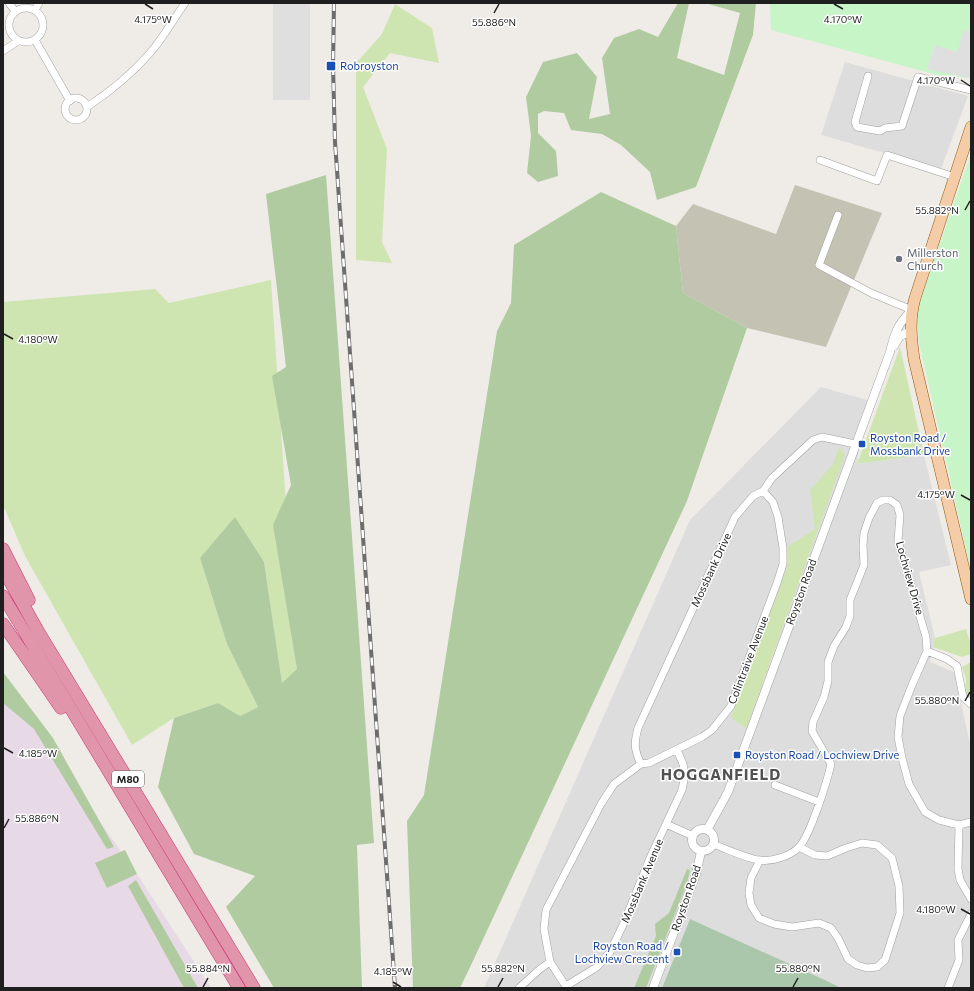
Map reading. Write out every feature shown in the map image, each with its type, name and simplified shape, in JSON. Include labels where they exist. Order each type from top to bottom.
[{"type":"highway","points":[[3,550],[100,733]]},
{"type":"highway","name":"M80","points":[[3,569],[38,631],[254,988]]},
{"type":"highway","name":"M80","points":[[3,596],[239,988]]},
{"type":"highway","points":[[3,624],[120,791]]},
{"type":"main road","points":[[971,127],[912,310],[911,331],[915,365],[971,599]]},
{"type":"street","points":[[9,3],[15,11]]},
{"type":"street","points":[[35,10],[39,3]]},
{"type":"street","points":[[87,107],[111,91],[134,71],[151,52],[185,3]]},
{"type":"street","points":[[24,8],[35,10],[39,14],[43,25],[40,36],[35,40],[24,42],[18,41],[11,34],[6,32],[10,18],[15,11],[24,8]]},
{"type":"street","points":[[35,40],[70,101]]},
{"type":"street","points":[[3,51],[18,41]]},
{"type":"street","points":[[868,76],[855,122],[857,127],[880,131],[885,128],[902,126],[918,77],[971,90]]},
{"type":"street","points":[[80,99],[86,104],[86,114],[84,117],[74,120],[66,113],[66,106],[70,101],[80,99]]},
{"type":"street","points":[[820,160],[877,181],[887,155],[955,177]]},
{"type":"street","points":[[838,215],[819,266],[871,293],[912,310]]},
{"type":"street","name":"Royston Road","points":[[707,830],[728,792],[898,327],[912,310]]},
{"type":"street","name":"Royston Road","points":[[890,352],[900,336],[911,331]]},
{"type":"street","name":"Mossbank Drive","points":[[641,764],[635,752],[634,740],[638,728],[735,517],[753,496],[763,492],[772,478],[813,440],[822,437],[855,444]]},
{"type":"street","name":"Colintraive Avenue","points":[[567,987],[550,962],[544,929],[546,910],[601,804],[614,784],[641,764],[649,763],[702,737],[712,730],[732,706],[783,564],[778,517],[773,502],[763,492]]},
{"type":"street","name":"Lochview Drive","points":[[800,847],[809,829],[831,764],[812,731],[813,722],[824,697],[828,680],[828,662],[834,646],[846,627],[850,616],[850,600],[864,565],[864,533],[869,518],[878,503],[883,500],[890,500],[897,504],[900,515],[898,541],[912,584],[926,637],[927,651]]},
{"type":"street","points":[[971,704],[963,697],[957,666],[947,659],[927,651],[900,716],[898,737],[908,784],[925,812],[939,820],[959,825],[971,822]]},
{"type":"street","name":"Mossbank Avenue","points":[[567,987],[596,967],[610,952],[635,898],[650,858],[682,790],[685,775],[683,764],[677,750]]},
{"type":"street","points":[[775,786],[819,802]]},
{"type":"street","name":"Mossbank Avenue","points":[[666,824],[692,836]]},
{"type":"street","points":[[959,825],[958,869],[960,880],[971,899]]},
{"type":"street","points":[[699,829],[707,830],[713,835],[713,844],[710,848],[701,852],[692,844],[692,836],[699,829]]},
{"type":"street","points":[[713,844],[760,860],[774,860],[790,854],[800,847],[815,855],[827,856],[857,845],[877,844],[892,858],[899,886],[900,913],[885,960],[877,968],[867,968],[857,965],[848,959],[838,938],[831,928],[819,923],[792,928],[774,924],[759,918],[751,904],[749,893],[751,878],[760,860]]},
{"type":"street","name":"Royston Road","points":[[652,988],[696,874],[701,852]]},
{"type":"street","points":[[948,988],[959,960],[958,940],[971,914]]},
{"type":"street","points":[[519,988],[550,962]]},
{"type":"shaded area","points":[[273,3],[310,3],[310,100],[273,100]]},
{"type":"shaded area","points":[[964,30],[971,32],[971,70],[969,78],[927,69],[935,45],[957,52]]},
{"type":"shaded area","points":[[845,62],[968,96],[941,169],[821,135]]},
{"type":"shaded area","points":[[795,185],[882,213],[826,347],[747,328],[683,293],[676,226],[693,204],[776,234]]},
{"type":"shaded area","points":[[821,387],[867,400],[857,464],[924,455],[951,565],[919,572],[935,638],[930,662],[954,672],[971,748],[971,988],[841,988],[690,919],[662,988],[484,988],[690,520]]},
{"type":"shaded area","points":[[3,684],[137,874],[211,988],[3,988]]},
{"type":"green space","points":[[678,3],[689,3],[677,58],[724,75],[740,13],[705,3],[756,3],[753,35],[696,187],[657,200],[650,172],[621,145],[602,134],[571,130],[564,113],[544,111],[538,114],[538,133],[556,151],[558,176],[538,182],[527,173],[531,136],[526,97],[543,62],[577,53],[597,77],[589,119],[610,114],[602,58],[614,38],[639,29],[658,37]]},
{"type":"green space","points":[[770,3],[971,3],[971,70],[969,78],[937,75],[771,30]]},
{"type":"green space","points":[[395,4],[432,28],[439,63],[390,53],[363,87],[387,149],[382,242],[392,263],[356,260],[356,63],[382,34]]},
{"type":"green space","points":[[971,154],[971,571],[919,343],[917,310]]},
{"type":"green space","points":[[326,175],[374,843],[357,845],[362,988],[274,988],[226,907],[255,876],[194,854],[158,787],[174,718],[218,703],[240,716],[258,707],[227,644],[200,558],[235,517],[264,562],[282,683],[297,669],[273,525],[291,485],[272,376],[286,367],[266,194]]},
{"type":"green space","points":[[601,192],[676,226],[683,293],[747,328],[687,501],[460,988],[413,988],[407,821],[424,795],[497,331],[511,303],[514,245]]},
{"type":"green space","points":[[271,280],[297,669],[282,684],[264,562],[200,558],[227,644],[258,707],[240,716],[218,703],[174,718],[132,745],[25,556],[3,505],[3,302],[155,289],[169,303]]},
{"type":"green space","points":[[900,347],[924,455],[857,464]]},
{"type":"green space","points":[[839,447],[845,455],[746,729],[731,717],[788,565],[787,547],[815,529],[810,490],[833,464]]},
{"type":"green space","points":[[966,629],[971,645],[971,654],[962,657],[933,647],[935,638]]},
{"type":"green space","points":[[971,662],[971,700],[966,693],[966,679],[962,667]]},
{"type":"green space","points":[[3,672],[53,738],[114,847],[107,849],[34,729],[3,703]]},
{"type":"green space","points":[[125,850],[137,874],[107,888],[95,863]]},
{"type":"green space","points":[[687,869],[690,870],[687,883],[646,988],[634,988],[656,936],[655,924],[669,913]]},
{"type":"green space","points":[[136,880],[198,988],[184,988],[128,886]]},
{"type":"green space","points":[[690,919],[827,981],[841,988],[662,988]]},
{"type":"railway","points":[[334,3],[333,66],[335,142],[395,988]]},
{"type":"place","name":"Robroyston","points":[[331,66]]},
{"type":"place","name":"Millerston Church","points":[[899,259]]},
{"type":"place","name":"Royston Road / Mossbank Drive","points":[[862,444]]},
{"type":"place","name":"Royston Road / Lochview Drive","points":[[737,755]]},
{"type":"place","name":"Royston Road / Lochview Crescent","points":[[677,952]]},
{"type":"district","name":"HOGGANFIELD","points":[[721,775]]}]
